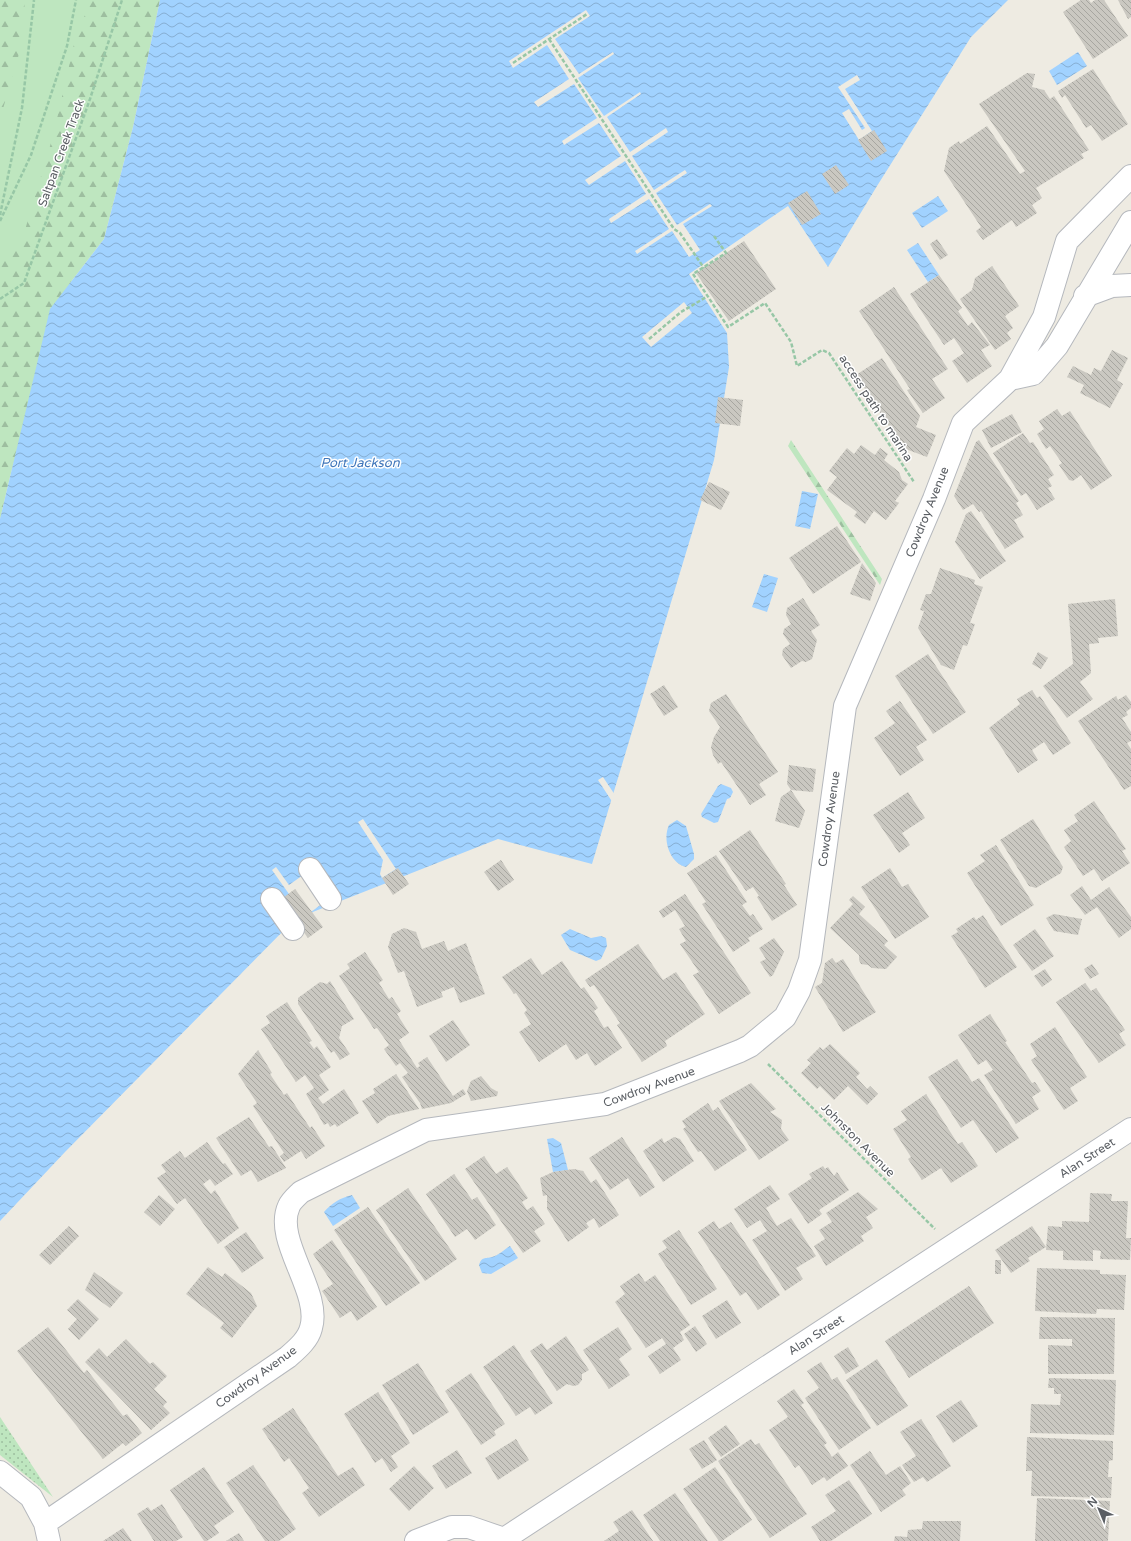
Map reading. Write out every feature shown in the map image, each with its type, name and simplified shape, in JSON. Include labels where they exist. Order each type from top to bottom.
[{"type":"street","name":"Cowdroy Avenue","points":[[47,1532],[288,1357],[303,1344],[311,1328],[312,1311],[290,1244],[286,1221],[289,1205],[301,1192],[426,1130],[605,1104],[712,1064],[750,1046],[785,1017],[799,991],[810,960],[845,706],[934,499],[963,423],[1010,379],[1044,317],[1067,241],[1131,176]]},
{"type":"street","points":[[1010,379],[1033,374],[1057,346],[1085,296],[1129,234]]},
{"type":"street","points":[[1085,296],[1112,286],[1131,285]]},
{"type":"street","points":[[310,869],[330,899]]},
{"type":"street","points":[[272,899],[293,929]]},
{"type":"street","name":"Alan Street","points":[[503,1540],[1131,1129]]},
{"type":"street","points":[[0,1472],[31,1497],[47,1532]]},
{"type":"street","points":[[416,1541],[452,1527],[469,1527],[503,1540]]},
{"type":"path","points":[[0,215],[22,108],[34,0]]},
{"type":"path","points":[[0,221],[31,155],[67,46],[76,0]]},
{"type":"path","name":"Saltpan Creek Track","points":[[0,299],[24,282],[90,99],[122,0]]},
{"type":"path","points":[[513,63],[587,14]]},
{"type":"path","points":[[549,39],[674,229],[685,239],[704,268]]},
{"type":"path","points":[[649,339],[681,312],[708,296],[693,274],[726,253],[714,236]]},
{"type":"path","name":"access path to marina","points":[[708,296],[728,327],[764,303],[791,342],[797,366],[822,350],[829,353],[917,487],[934,499]]},
{"type":"path","name":"Johnston Avenue","points":[[750,1046],[952,1246]]},
{"type":"green space","points":[[0,0],[160,0],[6,487],[0,519]]},
{"type":"green space","points":[[0,0],[25,0],[21,47],[0,119]]},
{"type":"green space","points":[[91,0],[160,0],[133,127],[104,239],[50,309],[0,519],[0,260],[10,257],[22,240],[53,136],[75,40]]},
{"type":"green space","points":[[791,440],[882,579],[880,585],[788,446]]},
{"type":"green space","points":[[0,1417],[53,1497],[0,1455]]},
{"type":"water","name":"Port Jackson","points":[[160,0],[1008,0],[971,37],[828,267],[788,206],[689,274],[727,333],[729,367],[714,460],[592,864],[498,839],[295,919],[65,1152],[0,1221],[0,519],[50,309],[104,239],[133,127]]},
{"type":"water","points":[[1078,52],[1087,66],[1057,85],[1049,71]]},
{"type":"water","points":[[938,196],[948,211],[922,228],[912,213]]},
{"type":"water","points":[[918,243],[939,275],[928,282],[907,250]]},
{"type":"water","points":[[802,491],[818,494],[810,529],[795,526]]},
{"type":"water","points":[[764,574],[778,578],[767,612],[752,607]]},
{"type":"water","points":[[721,784],[731,788],[733,792],[730,798],[727,799],[718,822],[714,823],[702,817],[701,814],[718,786]]},
{"type":"water","points":[[677,820],[686,826],[694,854],[694,859],[686,867],[680,865],[676,861],[667,844],[666,837],[669,825]]},
{"type":"water","points":[[570,929],[591,938],[601,936],[606,938],[607,946],[601,959],[596,961],[570,950],[561,935]]},
{"type":"water","points":[[553,1138],[561,1143],[568,1170],[553,1172],[547,1139]]},
{"type":"water","points":[[352,1195],[360,1208],[333,1226],[324,1212],[336,1201]]},
{"type":"water","points":[[510,1246],[518,1258],[491,1274],[482,1273],[479,1265],[481,1260],[497,1255]]},
{"type":"pier","points":[[586,10],[590,16],[555,39],[579,74],[613,52],[614,54],[578,78],[604,116],[640,92],[641,94],[607,117],[630,152],[666,128],[668,132],[632,156],[654,190],[685,170],[687,173],[656,193],[677,225],[710,204],[712,206],[683,224],[700,250],[689,257],[672,231],[637,254],[635,251],[669,229],[649,199],[611,223],[609,219],[646,194],[625,161],[589,185],[585,180],[621,156],[599,123],[564,145],[562,141],[597,118],[574,84],[538,107],[534,102],[569,79],[547,45],[513,68],[509,61]]},
{"type":"pier","points":[[857,75],[860,80],[845,89],[872,131],[859,140],[842,113],[849,109],[862,130],[865,128],[838,87]]},
{"type":"pier","points":[[684,302],[692,313],[651,347],[642,337]]},
{"type":"pier","points":[[603,777],[615,795],[613,803],[598,780]]},
{"type":"pier","points":[[363,819],[396,869],[382,878],[380,874],[383,860],[358,822]]},
{"type":"pier","points":[[276,867],[289,885],[303,875],[323,903],[311,912],[289,894],[272,870]]},
{"type":"building","points":[[1081,0],[1089,0],[1091,3],[1095,0],[1104,0],[1128,36],[1093,59],[1063,12]]},
{"type":"building","points":[[1118,0],[1131,0],[1131,17],[1128,19]]},
{"type":"building","points":[[1093,69],[1128,124],[1102,141],[1091,125],[1086,128],[1065,95],[1062,98],[1058,91]]},
{"type":"building","points":[[1027,73],[1035,74],[1032,87],[1044,90],[1050,99],[1054,96],[1089,150],[1081,154],[1084,158],[1036,188],[1042,198],[1032,205],[1037,213],[1016,227],[1012,220],[983,240],[976,231],[981,227],[944,171],[949,148],[959,141],[960,144],[987,126],[1020,174],[1025,171],[979,104]]},
{"type":"building","points":[[874,130],[887,151],[871,161],[858,140]]},
{"type":"building","points":[[836,165],[849,185],[835,194],[822,174]]},
{"type":"building","points":[[807,191],[821,214],[802,225],[788,203]]},
{"type":"building","points":[[937,239],[948,255],[940,260],[930,244]]},
{"type":"building","points":[[744,241],[776,289],[729,321],[696,273]]},
{"type":"building","points":[[992,266],[1019,306],[1005,316],[1013,328],[1007,333],[1011,339],[995,350],[960,299],[972,290],[975,278]]},
{"type":"building","points":[[939,275],[962,308],[958,311],[968,326],[972,322],[990,345],[981,350],[992,366],[967,383],[952,361],[964,353],[954,338],[944,345],[910,294]]},
{"type":"building","points":[[894,287],[948,369],[932,379],[945,398],[923,413],[907,390],[910,389],[859,311]]},
{"type":"building","points":[[1112,350],[1128,358],[1117,380],[1123,384],[1110,408],[1080,393],[1084,385],[1067,377],[1073,366],[1091,375],[1094,368],[1101,371]]},
{"type":"building","points":[[882,358],[920,416],[916,427],[936,435],[927,457],[903,448],[856,375]]},
{"type":"building","points":[[718,397],[743,400],[740,426],[715,423]]},
{"type":"building","points":[[1057,409],[1062,416],[1070,411],[1112,476],[1091,490],[1081,475],[1073,481],[1069,480],[1059,465],[1062,463],[1050,446],[1046,449],[1037,434],[1044,429],[1039,421]]},
{"type":"building","points":[[1012,414],[1022,432],[991,448],[982,430]]},
{"type":"building","points":[[1023,433],[1030,443],[1033,442],[1054,475],[1048,479],[1052,486],[1048,488],[1055,499],[1037,510],[1026,493],[1021,496],[993,453]]},
{"type":"building","points":[[979,440],[1019,501],[1016,503],[1023,515],[1014,520],[1024,537],[1005,549],[981,511],[979,512],[973,504],[963,510],[954,496],[976,442]]},
{"type":"building","points":[[861,445],[875,455],[880,448],[888,454],[884,460],[899,472],[902,480],[908,484],[895,501],[899,503],[886,520],[874,511],[865,524],[854,516],[857,512],[827,490],[837,477],[829,471],[847,448],[854,454]]},
{"type":"building","points":[[709,482],[730,492],[721,510],[700,500]]},
{"type":"building","points":[[971,511],[1006,561],[980,579],[955,542],[966,514]]},
{"type":"building","points":[[837,526],[861,562],[813,594],[789,558]]},
{"type":"building","points":[[862,563],[876,583],[870,601],[850,594]]},
{"type":"building","points":[[940,568],[975,580],[974,584],[983,587],[970,623],[975,624],[967,646],[963,645],[954,670],[941,665],[918,628],[924,611],[920,610],[926,594],[931,594]]},
{"type":"building","points":[[803,598],[820,625],[811,631],[817,640],[812,659],[806,662],[802,661],[791,668],[782,655],[783,649],[790,644],[783,634],[784,629],[791,624],[786,615],[787,608]]},
{"type":"building","points":[[1115,599],[1118,636],[1098,638],[1099,643],[1089,644],[1091,673],[1080,682],[1093,699],[1067,718],[1043,686],[1073,664],[1068,604]]},
{"type":"building","points":[[1038,652],[1048,658],[1041,669],[1032,664]]},
{"type":"building","points":[[928,654],[966,712],[933,734],[895,676]]},
{"type":"building","points":[[664,685],[678,707],[664,716],[650,694]]},
{"type":"building","points":[[1032,690],[1037,698],[1040,696],[1071,743],[1053,755],[1044,742],[1032,750],[1038,760],[1018,773],[989,728],[1020,704],[1017,699]]},
{"type":"building","points":[[726,694],[778,772],[759,784],[766,795],[750,805],[721,762],[718,764],[711,747],[714,737],[720,727],[709,711],[711,703]]},
{"type":"building","points":[[1126,695],[1131,702],[1131,708],[1126,712],[1128,715],[1122,718],[1131,732],[1131,741],[1127,743],[1131,749],[1131,786],[1124,790],[1078,721],[1116,696],[1118,700]]},
{"type":"building","points":[[900,701],[927,740],[916,747],[924,760],[900,776],[874,738],[895,723],[886,711]]},
{"type":"building","points":[[789,765],[816,769],[813,792],[791,790],[787,784]]},
{"type":"building","points":[[791,790],[805,811],[799,828],[775,821],[781,797]]},
{"type":"building","points":[[908,792],[925,818],[902,833],[910,845],[899,853],[873,815]]},
{"type":"building","points":[[1094,801],[1126,849],[1122,851],[1130,863],[1102,881],[1094,869],[1083,876],[1064,847],[1071,841],[1064,830],[1078,821],[1074,815]]},
{"type":"building","points":[[1033,819],[1063,867],[1061,873],[1036,888],[1029,886],[1000,840]]},
{"type":"building","points":[[750,830],[786,884],[784,885],[797,905],[772,921],[757,897],[759,896],[753,887],[746,891],[719,851]]},
{"type":"building","points":[[996,845],[1034,905],[1001,926],[967,873],[985,861],[980,855]]},
{"type":"building","points":[[716,855],[747,902],[742,905],[750,916],[753,914],[763,929],[748,938],[750,941],[733,952],[702,904],[706,902],[687,873]]},
{"type":"building","points":[[501,860],[514,880],[498,891],[484,872]]},
{"type":"building","points":[[398,868],[409,884],[393,895],[382,878]]},
{"type":"building","points":[[890,868],[902,887],[908,884],[929,917],[895,939],[861,887]]},
{"type":"building","points":[[1082,886],[1091,900],[1109,887],[1131,917],[1131,929],[1119,938],[1097,907],[1085,915],[1070,895]]},
{"type":"building","points":[[295,889],[323,927],[308,938],[280,900]]},
{"type":"building","points":[[685,894],[751,993],[719,1014],[693,975],[699,972],[680,944],[686,941],[679,929],[685,926],[675,910],[663,918],[659,911]]},
{"type":"building","points":[[853,896],[865,907],[859,914],[888,941],[884,945],[897,957],[886,969],[872,968],[868,965],[861,964],[859,955],[830,928],[853,904],[849,900]]},
{"type":"building","points":[[1054,914],[1082,919],[1078,935],[1054,931],[1046,918]]},
{"type":"building","points":[[983,915],[1017,967],[985,988],[951,936],[958,932],[956,929],[974,917],[976,920]]},
{"type":"building","points":[[404,928],[416,932],[422,949],[444,941],[448,951],[466,943],[485,994],[460,1003],[454,987],[441,992],[443,997],[417,1007],[404,971],[398,973],[388,947],[392,934]]},
{"type":"building","points":[[1035,929],[1054,956],[1032,971],[1013,945]]},
{"type":"building","points":[[774,938],[784,952],[773,975],[770,977],[760,962],[766,959],[759,948]]},
{"type":"building","points":[[638,944],[663,980],[676,972],[705,1014],[665,1041],[667,1046],[642,1062],[617,1025],[620,1023],[594,985],[590,987],[585,980]]},
{"type":"building","points":[[365,952],[383,980],[379,983],[389,999],[392,997],[401,1011],[397,1014],[409,1033],[399,1040],[417,1068],[420,1066],[418,1063],[427,1057],[453,1096],[463,1089],[466,1094],[451,1103],[422,1109],[420,1103],[402,1077],[408,1073],[400,1063],[396,1066],[384,1049],[389,1045],[377,1028],[374,1029],[339,976],[350,968],[347,964]]},
{"type":"building","points":[[531,958],[542,975],[562,961],[581,989],[584,987],[598,1008],[594,1011],[604,1028],[608,1026],[622,1048],[595,1066],[587,1053],[576,1060],[566,1044],[539,1062],[519,1032],[531,1024],[524,1013],[527,1010],[516,993],[514,994],[502,977]]},
{"type":"building","points":[[832,958],[836,963],[843,959],[876,1012],[843,1032],[815,987],[822,983],[825,963]]},
{"type":"building","points":[[1092,964],[1099,974],[1090,979],[1084,969]]},
{"type":"building","points":[[1045,969],[1052,980],[1042,987],[1034,976]]},
{"type":"building","points":[[330,981],[354,1019],[342,1026],[339,1038],[350,1054],[340,1060],[334,1051],[331,1053],[298,1004],[298,998],[320,982],[327,984]]},
{"type":"building","points":[[1085,983],[1091,991],[1096,988],[1125,1030],[1119,1034],[1126,1045],[1099,1063],[1056,1002]]},
{"type":"building","points":[[287,1002],[312,1041],[309,1042],[314,1049],[317,1046],[331,1067],[319,1075],[329,1090],[318,1098],[323,1104],[344,1089],[359,1113],[337,1127],[335,1124],[330,1127],[328,1123],[324,1125],[306,1094],[314,1088],[305,1075],[296,1082],[261,1029],[270,1023],[266,1016]]},
{"type":"building","points":[[990,1014],[1007,1041],[1005,1042],[1032,1083],[1035,1082],[1041,1091],[1032,1097],[1039,1109],[1016,1124],[984,1075],[993,1070],[986,1060],[978,1065],[958,1035]]},
{"type":"building","points":[[453,1020],[470,1045],[446,1062],[429,1036]]},
{"type":"building","points":[[1055,1027],[1087,1077],[1070,1088],[1078,1101],[1064,1110],[1031,1060],[1037,1056],[1030,1044]]},
{"type":"building","points":[[830,1044],[860,1073],[856,1077],[867,1089],[870,1086],[878,1094],[867,1105],[848,1086],[834,1100],[820,1086],[817,1089],[801,1073],[811,1063],[807,1060],[820,1047],[823,1050]]},
{"type":"building","points":[[258,1050],[272,1073],[270,1074],[284,1095],[287,1093],[310,1128],[312,1126],[325,1146],[306,1159],[301,1151],[284,1162],[280,1156],[284,1153],[253,1106],[257,1103],[238,1074]]},
{"type":"building","points":[[957,1059],[972,1082],[979,1078],[1019,1138],[996,1153],[973,1120],[961,1128],[928,1077]]},
{"type":"building","points":[[396,1074],[419,1109],[388,1116],[377,1124],[362,1101],[375,1093],[373,1089]]},
{"type":"building","points":[[481,1076],[491,1088],[498,1092],[497,1096],[471,1101],[467,1091],[471,1081]]},
{"type":"building","points":[[751,1083],[776,1109],[770,1112],[782,1120],[781,1129],[789,1140],[759,1160],[719,1101]]},
{"type":"building","points":[[926,1094],[958,1144],[962,1142],[978,1166],[951,1183],[941,1168],[922,1180],[908,1159],[911,1157],[893,1129],[907,1120],[901,1111]]},
{"type":"building","points":[[708,1103],[713,1111],[718,1107],[747,1150],[715,1171],[701,1151],[698,1152],[683,1129],[686,1127],[682,1121]]},
{"type":"building","points":[[249,1117],[269,1147],[272,1146],[286,1168],[258,1182],[251,1170],[241,1176],[216,1138]]},
{"type":"building","points":[[622,1137],[655,1187],[640,1197],[628,1178],[610,1190],[589,1158]]},
{"type":"building","points":[[674,1137],[680,1139],[694,1161],[663,1182],[643,1151],[662,1138],[664,1143]]},
{"type":"building","points":[[207,1142],[223,1164],[225,1163],[233,1174],[215,1186],[210,1179],[203,1184],[211,1194],[215,1190],[239,1228],[218,1244],[185,1198],[177,1204],[157,1178],[166,1172],[161,1165],[180,1151],[185,1158]]},
{"type":"building","points":[[484,1156],[496,1174],[507,1167],[528,1198],[522,1202],[527,1210],[533,1206],[545,1224],[534,1231],[541,1241],[523,1253],[465,1169]]},
{"type":"building","points":[[823,1166],[825,1169],[828,1167],[834,1176],[837,1172],[849,1190],[819,1210],[822,1214],[808,1224],[788,1194],[812,1178],[809,1174]]},
{"type":"building","points":[[574,1169],[583,1171],[591,1183],[596,1179],[619,1215],[599,1228],[594,1218],[586,1223],[589,1227],[568,1242],[547,1209],[547,1195],[543,1196],[540,1178],[553,1172]]},
{"type":"building","points":[[454,1174],[472,1200],[477,1197],[496,1225],[475,1240],[467,1229],[455,1237],[426,1194]]},
{"type":"building","points":[[770,1185],[780,1199],[766,1208],[777,1226],[791,1218],[816,1256],[796,1268],[803,1279],[785,1291],[752,1240],[767,1231],[760,1220],[747,1228],[734,1209]]},
{"type":"building","points":[[408,1188],[457,1259],[425,1281],[376,1210]]},
{"type":"building","points":[[858,1192],[878,1209],[866,1217],[873,1228],[861,1236],[864,1241],[826,1266],[814,1246],[825,1239],[819,1230],[832,1222],[826,1213]]},
{"type":"building","points":[[1090,1193],[1112,1194],[1111,1201],[1128,1201],[1126,1238],[1131,1238],[1130,1260],[1100,1259],[1101,1251],[1093,1250],[1093,1261],[1063,1260],[1063,1251],[1046,1250],[1048,1226],[1062,1227],[1062,1221],[1089,1222]]},
{"type":"building","points":[[159,1195],[175,1209],[160,1226],[144,1212]]},
{"type":"building","points":[[368,1207],[420,1283],[386,1306],[334,1230]]},
{"type":"building","points":[[714,1221],[719,1229],[731,1222],[780,1295],[758,1310],[746,1292],[740,1296],[698,1232]]},
{"type":"building","points":[[69,1226],[79,1236],[50,1265],[39,1255]]},
{"type":"building","points":[[1032,1226],[1046,1247],[1028,1258],[1030,1261],[1011,1273],[995,1250]]},
{"type":"building","points":[[679,1230],[717,1289],[691,1305],[658,1254],[667,1248],[662,1241]]},
{"type":"building","points":[[246,1232],[264,1258],[242,1273],[224,1247]]},
{"type":"building","points":[[332,1240],[377,1307],[357,1321],[351,1311],[340,1318],[322,1291],[333,1284],[313,1254]]},
{"type":"building","points":[[995,1260],[1001,1260],[1001,1274],[995,1274]]},
{"type":"building","points":[[208,1267],[222,1277],[225,1273],[251,1293],[257,1306],[232,1338],[220,1328],[224,1323],[186,1294]]},
{"type":"building","points":[[1037,1268],[1100,1270],[1100,1274],[1126,1275],[1124,1310],[1097,1309],[1096,1314],[1035,1311]]},
{"type":"building","points":[[94,1272],[123,1293],[110,1308],[85,1290]]},
{"type":"building","points":[[639,1273],[645,1282],[655,1275],[690,1325],[680,1332],[684,1340],[673,1348],[681,1360],[660,1374],[648,1356],[666,1344],[662,1338],[646,1348],[615,1302],[625,1294],[620,1286]]},
{"type":"building","points":[[969,1286],[994,1323],[909,1378],[885,1341]]},
{"type":"building","points":[[78,1299],[99,1319],[79,1340],[68,1329],[77,1319],[67,1310]]},
{"type":"building","points":[[727,1300],[741,1323],[716,1339],[702,1316]]},
{"type":"building","points":[[1040,1317],[1115,1318],[1114,1374],[1048,1374],[1048,1345],[1072,1346],[1072,1339],[1039,1339]]},
{"type":"building","points":[[695,1326],[707,1344],[696,1352],[684,1334]]},
{"type":"building","points":[[48,1327],[84,1373],[87,1370],[123,1416],[127,1414],[142,1433],[126,1446],[123,1443],[103,1459],[17,1351]]},
{"type":"building","points":[[618,1327],[632,1349],[619,1359],[630,1375],[609,1389],[583,1350]]},
{"type":"building","points":[[566,1336],[589,1370],[582,1374],[582,1380],[578,1385],[573,1386],[567,1384],[557,1391],[530,1351],[542,1343],[547,1350]]},
{"type":"building","points":[[126,1339],[150,1364],[153,1362],[167,1376],[154,1389],[167,1402],[163,1406],[170,1413],[151,1430],[85,1362],[99,1348],[107,1357]]},
{"type":"building","points":[[514,1345],[553,1403],[535,1415],[530,1407],[516,1416],[483,1367]]},
{"type":"building","points":[[848,1347],[859,1366],[846,1374],[834,1356]]},
{"type":"building","points":[[877,1359],[908,1406],[877,1426],[846,1380]]},
{"type":"building","points":[[821,1362],[832,1380],[837,1377],[871,1428],[839,1450],[805,1398],[819,1388],[807,1371]]},
{"type":"building","points":[[418,1363],[449,1412],[413,1435],[382,1385]]},
{"type":"building","points":[[471,1373],[505,1424],[494,1431],[496,1435],[481,1445],[445,1391]]},
{"type":"building","points":[[1049,1378],[1116,1380],[1114,1435],[1030,1433],[1031,1404],[1060,1405],[1061,1394],[1054,1394],[1054,1388],[1048,1388]]},
{"type":"building","points":[[794,1389],[804,1403],[801,1405],[827,1443],[824,1445],[832,1457],[838,1452],[848,1466],[827,1481],[824,1477],[812,1485],[799,1465],[795,1468],[769,1430],[788,1417],[777,1401]]},
{"type":"building","points":[[378,1392],[410,1443],[391,1456],[398,1467],[391,1472],[382,1458],[375,1463],[344,1414]]},
{"type":"building","points":[[961,1400],[978,1426],[953,1443],[936,1416]]},
{"type":"building","points":[[293,1408],[338,1476],[353,1467],[365,1485],[319,1517],[302,1493],[309,1488],[289,1458],[284,1462],[262,1429]]},
{"type":"building","points":[[921,1419],[951,1466],[927,1482],[923,1477],[914,1482],[902,1465],[916,1456],[900,1432]]},
{"type":"building","points":[[726,1425],[740,1444],[721,1457],[708,1438]]},
{"type":"building","points":[[1027,1437],[1113,1441],[1113,1460],[1109,1461],[1108,1477],[1112,1477],[1111,1498],[1031,1496],[1032,1471],[1026,1471]]},
{"type":"building","points":[[516,1439],[529,1460],[498,1480],[485,1458]]},
{"type":"building","points":[[751,1439],[755,1445],[759,1443],[807,1514],[770,1538],[718,1461]]},
{"type":"building","points":[[704,1440],[717,1460],[702,1469],[689,1449]]},
{"type":"building","points":[[457,1450],[472,1473],[446,1489],[432,1466]]},
{"type":"building","points":[[870,1451],[886,1475],[900,1466],[911,1483],[902,1490],[906,1495],[881,1512],[850,1465]]},
{"type":"building","points":[[253,1465],[296,1529],[279,1541],[265,1541],[226,1483]]},
{"type":"building","points":[[414,1466],[434,1488],[409,1511],[389,1489]]},
{"type":"building","points":[[204,1467],[234,1512],[214,1526],[219,1533],[207,1541],[204,1541],[170,1490]]},
{"type":"building","points":[[715,1467],[752,1520],[722,1541],[719,1541],[683,1489]]},
{"type":"building","points":[[849,1480],[872,1514],[831,1541],[820,1541],[811,1527],[836,1511],[825,1495]]},
{"type":"building","points":[[675,1493],[708,1541],[660,1541],[643,1515]]},
{"type":"building","points":[[1037,1498],[1110,1501],[1108,1541],[1035,1541]]},
{"type":"building","points":[[162,1504],[183,1537],[176,1541],[154,1541],[137,1514],[148,1507],[151,1511]]},
{"type":"building","points":[[632,1510],[653,1541],[604,1541],[619,1531],[613,1522]]},
{"type":"building","points":[[923,1521],[961,1521],[960,1541],[894,1541],[895,1536],[907,1537],[908,1530],[922,1529]]},
{"type":"building","points":[[123,1528],[132,1541],[103,1541]]},
{"type":"building","points":[[239,1533],[244,1541],[226,1541]]}]
